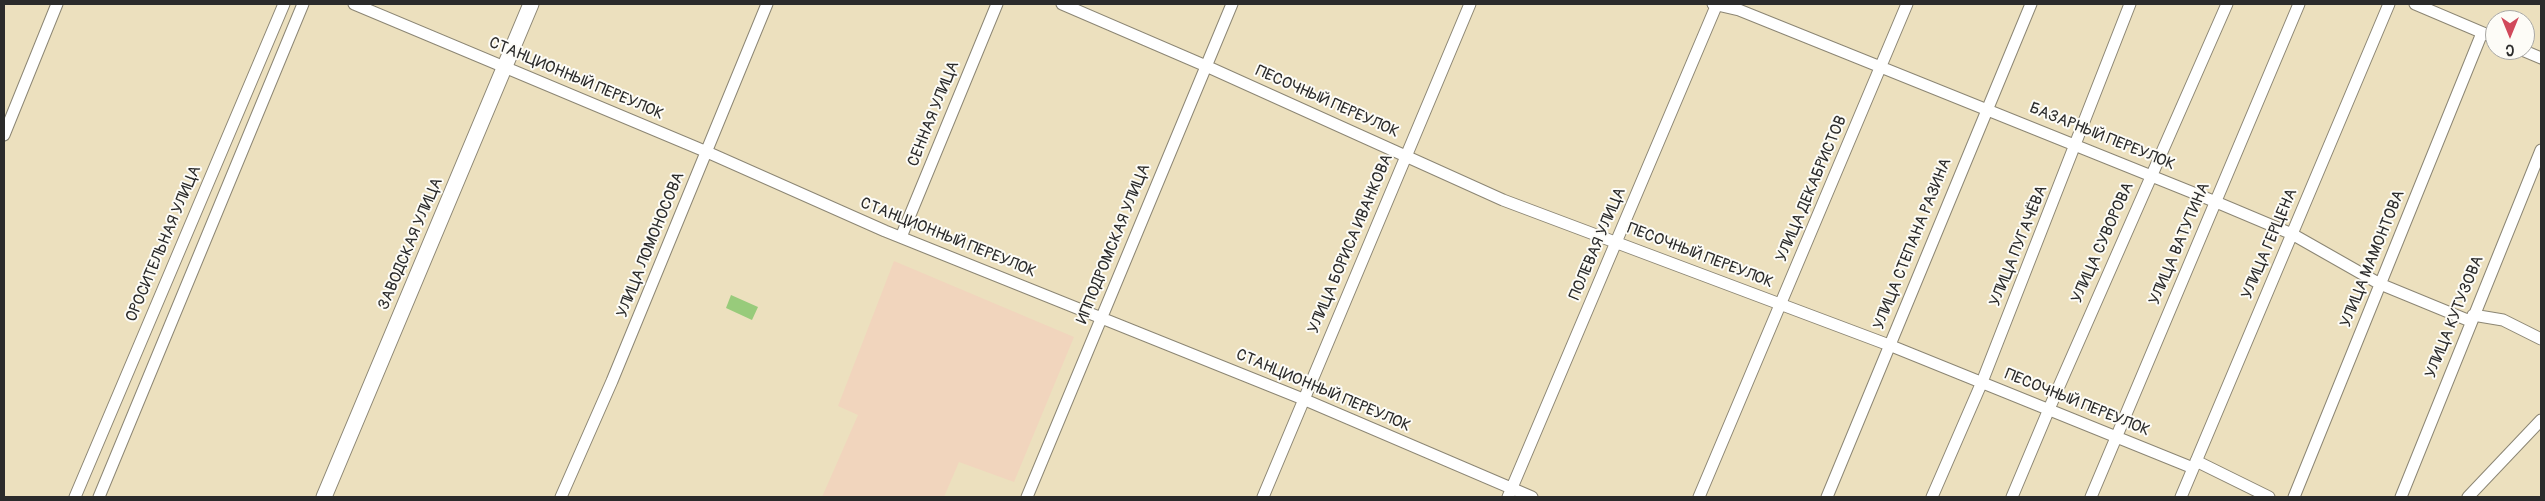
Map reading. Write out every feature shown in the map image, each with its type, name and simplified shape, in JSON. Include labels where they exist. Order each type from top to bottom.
[{"type":"main road","name":"ЗАВОДСКАЯ УЛИЦА","points":[[324,497],[531,4]]},
{"type":"street","points":[[4,135],[57,4]]},
{"type":"street","name":"ОРОСИТЕЛЬНАЯ УЛИЦА","points":[[75,497],[284,4]]},
{"type":"street","points":[[99,497],[303,4]]},
{"type":"street","name":"СТАНЦИОННЫЙ ПЕРЕУЛОК","points":[[354,4],[707,152],[901,237],[1303,399],[1510,493],[1532,497]]},
{"type":"street","name":"УЛИЦА ЛОМОНОСОВА","points":[[561,497],[612,381],[767,4]]},
{"type":"street","name":"СЕННАЯ УЛИЦА","points":[[901,237],[997,4]]},
{"type":"street","name":"ПЕСОЧНЫЙ ПЕРЕУЛОК","points":[[1062,4],[1206,66],[1503,200],[1889,345],[2116,436],[2194,464],[2269,497]]},
{"type":"street","name":"ИППОДРОМСКАЯ УЛИЦА","points":[[1027,497],[1232,4]]},
{"type":"street","name":"УЛИЦА БОРИСА ИВАНКОВА","points":[[1263,497],[1470,4]]},
{"type":"street","name":"БАЗАРНЫЙ ПЕРЕУЛОК","points":[[1715,4],[1739,10],[1880,68],[2151,174],[2292,234],[2380,284],[2471,318],[2503,320],[2541,339]]},
{"type":"street","name":"ПОЛЕВАЯ УЛИЦА","points":[[1510,493],[1715,4]]},
{"type":"street","name":"УЛИЦА ДЕКАБРИСТОВ","points":[[1699,497],[1907,4]]},
{"type":"street","name":"УЛИЦА СТЕПАНА РАЗИНА","points":[[1827,497],[1986,108],[2031,4]]},
{"type":"street","name":"УЛИЦА ПУГАЧЁВА","points":[[1932,497],[1982,382],[2077,144],[2130,4]]},
{"type":"street","name":"УЛИЦА СУВОРОВА","points":[[2012,497],[2151,174],[2227,4]]},
{"type":"street","name":"УЛИЦА ВАТУТИНА","points":[[2091,497],[2299,4]]},
{"type":"street","name":"УЛИЦА ГЕРЦЕНА","points":[[2181,497],[2390,4]]},
{"type":"street","points":[[2415,4],[2485,34]]},
{"type":"street","name":"УЛИЦА МАМОНТОВА","points":[[2294,497],[2482,33]]},
{"type":"street","name":"УЛИЦА КУТУЗОВА","points":[[2401,497],[2471,318],[2541,150]]},
{"type":"street","points":[[2468,497],[2541,420]]},
{"type":"shaded area","points":[[894,261],[1074,337],[1014,482],[959,462],[944,497],[822,497],[858,415],[838,406]]},
{"type":"green space","points":[[731,295],[758,307],[752,320],[726,308]]}]
